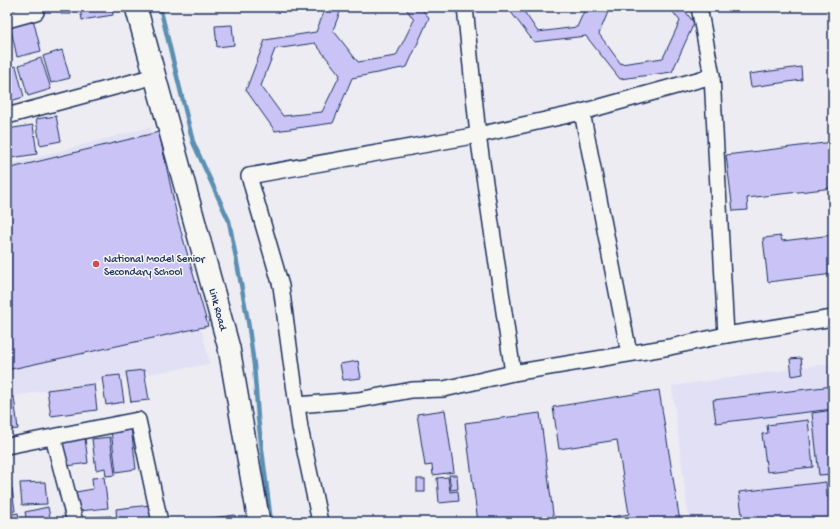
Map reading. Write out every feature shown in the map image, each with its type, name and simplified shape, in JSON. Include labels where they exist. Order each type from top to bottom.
[{"type":"street","points":[[7,20],[36,12],[35,7]]},
{"type":"street","name":"Link Road","points":[[136,7],[229,348],[259,522]]},
{"type":"street","points":[[465,7],[478,135],[513,373]]},
{"type":"street","points":[[700,7],[712,76],[726,335]]},
{"type":"street","points":[[7,116],[155,76]]},
{"type":"street","points":[[320,522],[300,428],[281,286],[249,176],[478,135],[582,112],[712,76]]},
{"type":"street","points":[[582,112],[629,353]]},
{"type":"street","points":[[297,405],[358,400],[412,390],[444,389],[513,373],[670,347],[726,335],[833,318]]},
{"type":"street","points":[[7,446],[138,420],[160,522]]},
{"type":"street","points":[[53,437],[75,522]]},
{"type":"shaded area","name":"National Model Senior Secondary School","points":[[150,127],[210,364],[7,397],[7,165]]},
{"type":"shaded area","points":[[833,363],[833,522],[689,522],[672,386]]},
{"type":"building","points":[[61,7],[71,7],[71,14],[61,14]]},
{"type":"building","points":[[80,7],[112,7],[113,15],[82,20]]},
{"type":"building","points":[[326,7],[342,7],[333,30],[358,62],[396,56],[414,20],[405,7],[420,7],[429,18],[407,67],[352,78],[333,123],[275,131],[246,90],[265,40],[316,32]],"holes":[[[315,43],[340,75],[322,112],[283,116],[261,86],[275,49]]]},
{"type":"building","points":[[507,7],[521,7],[538,32],[577,27],[586,7],[610,7],[599,34],[621,64],[663,58],[680,21],[669,7],[682,7],[694,23],[672,72],[620,79],[586,36],[534,42]]},
{"type":"building","points":[[33,19],[41,51],[17,57],[10,25]]},
{"type":"building","points":[[232,25],[234,45],[217,47],[215,26]]},
{"type":"building","points":[[62,50],[70,78],[51,83],[43,56]]},
{"type":"building","points":[[41,58],[51,89],[28,96],[19,65]]},
{"type":"building","points":[[16,66],[24,97],[7,102],[7,69]]},
{"type":"building","points":[[801,67],[802,80],[751,87],[749,74]]},
{"type":"building","points":[[56,116],[61,141],[40,145],[36,119]]},
{"type":"building","points":[[33,125],[37,154],[11,158],[7,129]]},
{"type":"building","name":"National Model Senior Secondary School","points":[[159,132],[178,221],[208,326],[7,370],[7,169]]},
{"type":"building","points":[[833,142],[833,188],[747,198],[748,210],[733,211],[726,155]]},
{"type":"building","points":[[833,235],[833,274],[768,282],[763,238],[781,236],[782,241]]},
{"type":"building","points":[[801,358],[803,374],[792,376],[790,359]]},
{"type":"building","points":[[358,361],[361,378],[343,380],[340,364]]},
{"type":"building","points":[[144,370],[149,400],[131,402],[126,372]]},
{"type":"building","points":[[120,375],[124,402],[106,405],[102,377]]},
{"type":"building","points":[[94,384],[97,410],[51,416],[47,390]]},
{"type":"building","points":[[833,386],[833,409],[716,423],[713,400]]},
{"type":"building","points":[[659,390],[680,522],[582,522],[629,514],[617,440],[559,449],[553,407]]},
{"type":"building","points":[[14,397],[18,429],[7,430],[7,398]]},
{"type":"building","points":[[445,410],[454,472],[433,475],[432,465],[425,466],[417,414]]},
{"type":"building","points":[[833,410],[833,474],[819,475],[812,413]]},
{"type":"building","points":[[540,413],[554,522],[478,522],[465,423]]},
{"type":"building","points":[[808,420],[813,467],[767,472],[762,434],[768,433],[767,425]]},
{"type":"building","points":[[131,427],[136,469],[116,472],[111,430]]},
{"type":"building","points":[[110,437],[115,475],[106,476],[105,468],[96,470],[92,439]]},
{"type":"building","points":[[85,438],[88,463],[61,467],[58,442]]},
{"type":"building","points":[[7,461],[11,485],[7,486]]},
{"type":"building","points":[[449,475],[457,475],[458,489],[451,490]]},
{"type":"building","points":[[104,477],[108,508],[79,511],[76,492],[93,489],[92,478]]},
{"type":"building","points":[[448,477],[450,492],[458,491],[459,501],[439,503],[437,478]]},
{"type":"building","points":[[417,479],[425,479],[425,492],[417,492]]},
{"type":"building","points":[[45,482],[47,504],[22,505],[20,483]]},
{"type":"building","points":[[826,482],[827,497],[833,497],[833,522],[743,522],[739,492]]},
{"type":"building","points":[[7,488],[12,488],[15,511],[7,512]]},
{"type":"building","points":[[150,505],[152,522],[117,522],[116,509]]},
{"type":"building","points":[[48,507],[51,522],[27,522],[25,512]]},
{"type":"building","points":[[18,513],[20,522],[7,522],[7,515]]},
{"type":"building","points":[[235,515],[236,522],[198,522],[197,520]]},
{"type":"building","points":[[111,516],[112,522],[87,522],[86,517]]},
{"type":"waterway","points":[[160,7],[193,142],[229,221],[248,321],[271,522]]},
{"type":"place","name":"National Model Senior Secondary School","points":[[96,264]]}]
